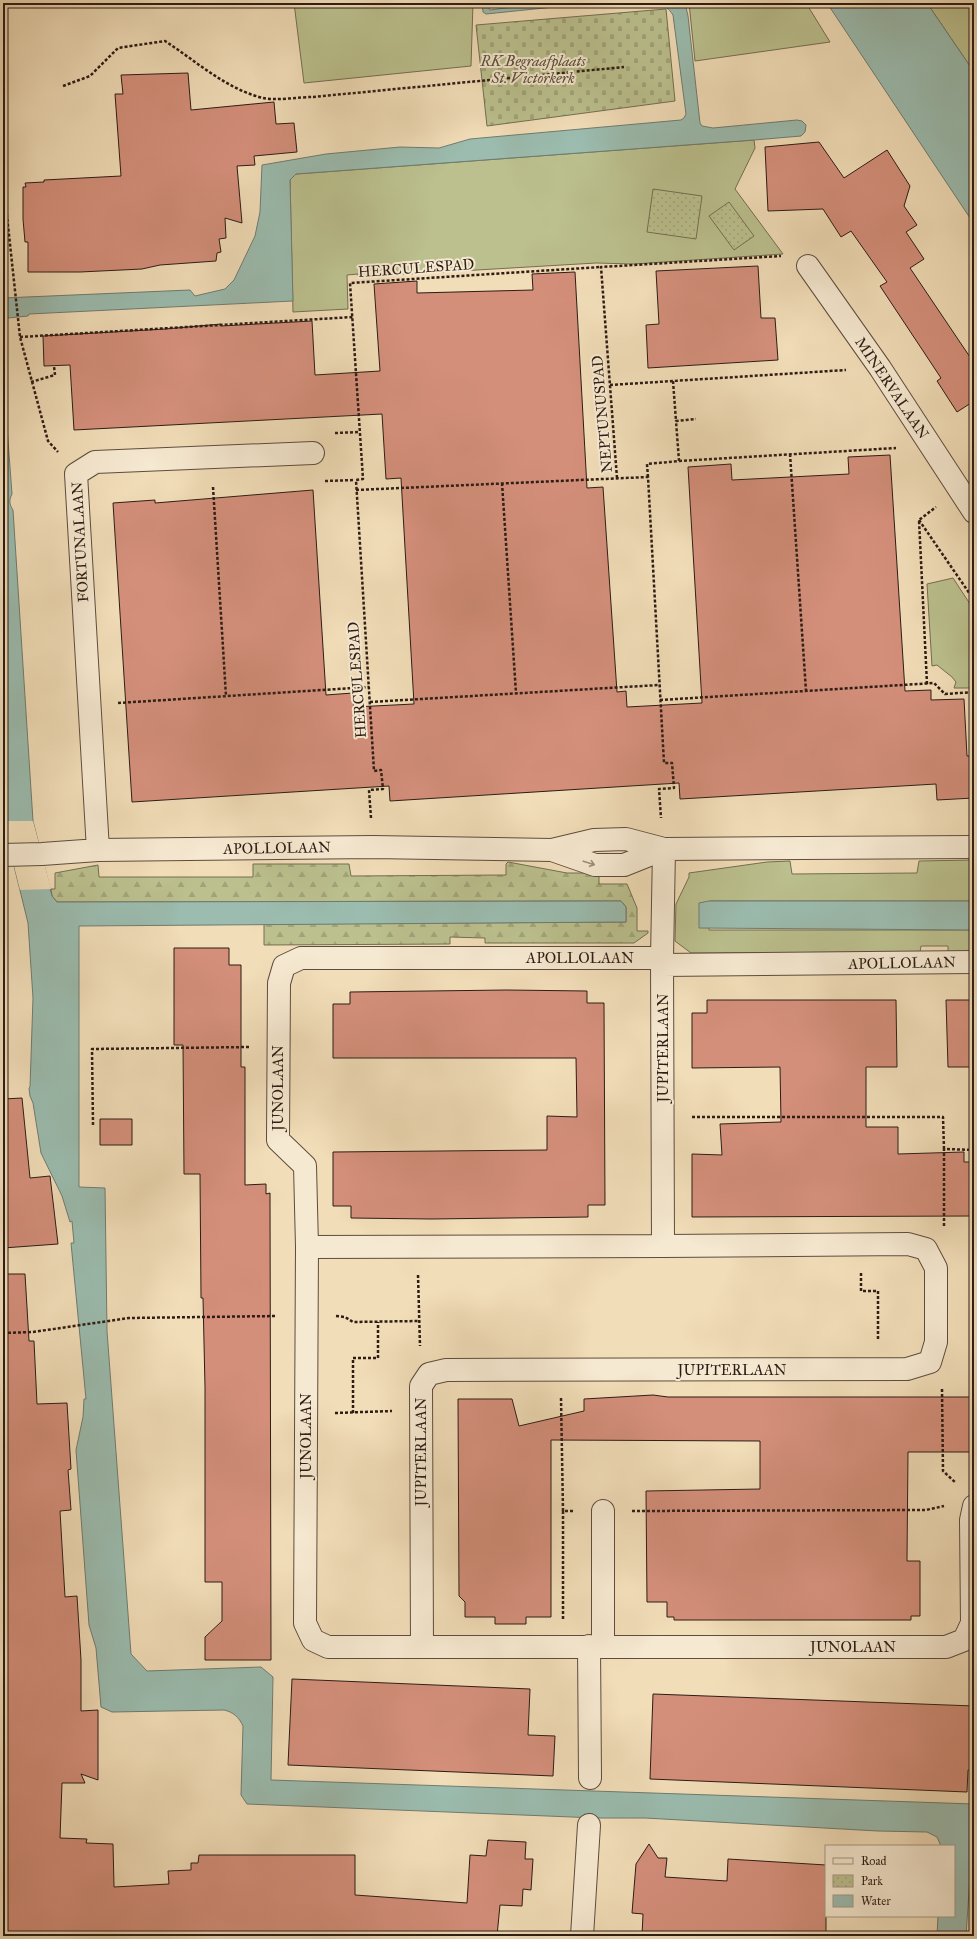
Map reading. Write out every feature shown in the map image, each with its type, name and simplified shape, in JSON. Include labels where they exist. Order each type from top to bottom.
[{"type":"street","name":"MINERVALAAN","points":[[808,266],[880,368],[974,512]]},
{"type":"street","name":"FORTUNALAAN","points":[[98,850],[76,474],[95,462],[314,453]]},
{"type":"street","name":"APOLLOLAAN","points":[[7,855],[98,850],[372,847],[552,850],[594,840],[626,839],[664,849],[974,847]]},
{"type":"street","name":"JUPITERLAAN","points":[[663,1246],[662,961],[664,849]]},
{"type":"street","name":"APOLLOLAAN","points":[[284,966],[301,958],[974,962]]},
{"type":"street","name":"JUNOLAAN","points":[[284,966],[279,983],[278,1140],[305,1166],[307,1247],[305,1623],[313,1640],[328,1647],[946,1647],[964,1640],[972,1623],[971,1520],[974,1506]]},
{"type":"street","points":[[307,1247],[908,1244],[926,1249],[936,1268],[936,1342],[930,1362]]},
{"type":"street","name":"JUPITERLAAN","points":[[422,1647],[421,1386],[429,1374],[446,1370],[907,1369],[930,1362]]},
{"type":"street","points":[[590,1778],[603,1511]]},
{"type":"street","points":[[582,1936],[589,1825]]},
{"type":"path","points":[[63,86],[90,76],[118,48],[165,41],[194,59],[209,72],[243,90],[265,98],[313,96],[624,67]]},
{"type":"path","points":[[3,179],[20,337],[31,382],[48,441],[76,474]]},
{"type":"path","points":[[601,267],[807,254],[808,266]]},
{"type":"path","name":"HERCULESPAD","points":[[372,847],[369,790],[383,789],[381,770],[374,771],[356,490],[356,480],[363,479],[350,283],[601,267]]},
{"type":"path","name":"NEPTUNUSPAD","points":[[601,267],[617,478],[648,477]]},
{"type":"path","points":[[20,337],[353,317]]},
{"type":"path","points":[[31,382],[55,375],[54,366]]},
{"type":"path","points":[[610,385],[880,368]]},
{"type":"path","points":[[673,382],[679,461]]},
{"type":"path","points":[[676,421],[696,419]]},
{"type":"path","points":[[654,818],[661,818],[659,789],[674,788],[672,763],[664,763],[647,464],[931,446]]},
{"type":"path","points":[[790,454],[806,691]]},
{"type":"path","points":[[212,457],[226,696]]},
{"type":"path","points":[[356,490],[617,478]]},
{"type":"path","points":[[502,483],[516,693]]},
{"type":"path","points":[[919,520],[959,490]]},
{"type":"path","points":[[919,520],[974,600]]},
{"type":"path","points":[[919,520],[928,684]]},
{"type":"path","points":[[660,700],[934,683],[945,694],[974,692]]},
{"type":"path","points":[[370,702],[659,685]]},
{"type":"path","points":[[89,705],[369,687]]},
{"type":"path","points":[[92,1125],[92,1049],[278,1047]]},
{"type":"path","points":[[663,1117],[943,1117],[944,1229],[926,1249]]},
{"type":"path","points":[[944,1150],[974,1150]]},
{"type":"path","points":[[860,1244],[861,1292],[878,1291],[878,1369]]},
{"type":"path","points":[[418,1247],[420,1358],[429,1374]]},
{"type":"path","points":[[3,1333],[33,1332],[67,1328],[129,1318],[306,1315],[345,1317],[353,1322],[419,1321]]},
{"type":"path","points":[[353,1412],[353,1358],[378,1358],[378,1322]]},
{"type":"path","points":[[930,1362],[942,1382],[943,1471],[959,1485]]},
{"type":"path","points":[[560,1370],[564,1646]]},
{"type":"path","points":[[306,1413],[421,1411]]},
{"type":"path","points":[[563,1511],[926,1510],[946,1506]]},
{"type":"green space","points":[[294,3],[473,3],[471,66],[304,83]]},
{"type":"green space","points":[[689,3],[806,3],[830,42],[695,61]]},
{"type":"green space","points":[[927,3],[974,3],[974,72]]},
{"type":"green space","name":"RK Begraafplaats St. Victorkerk","points":[[666,9],[675,101],[487,126],[476,25]]},
{"type":"green space","points":[[754,140],[755,148],[735,189],[783,254],[634,264],[596,263],[358,277],[358,274],[347,275],[348,309],[293,312],[290,180],[296,174]]},
{"type":"green space","points":[[653,189],[702,196],[696,239],[647,232]]},
{"type":"green space","points":[[729,202],[754,236],[734,250],[709,216]]},
{"type":"green space","points":[[953,578],[974,610],[974,688],[954,688],[956,682],[952,677],[937,665],[932,666],[927,584]]},
{"type":"green space","points":[[974,860],[974,901],[709,901],[709,930],[974,930],[974,952],[948,952],[948,946],[921,946],[920,952],[691,953],[675,941],[676,904],[689,877],[689,873],[767,862],[790,861],[792,874],[917,873],[919,861]]},
{"type":"green space","points":[[508,862],[567,873],[599,873],[599,884],[627,884],[637,908],[637,931],[648,931],[648,933],[634,943],[485,943],[485,938],[450,937],[450,944],[264,945],[264,924],[626,922],[626,907],[621,901],[57,902],[52,896],[51,889],[55,889],[55,873],[98,865],[99,877],[253,877],[253,864],[349,864],[351,876],[506,875],[506,864]]},
{"type":"water","points":[[482,3],[486,3],[490,10],[545,3],[593,3],[486,14],[483,12]]},
{"type":"water","points":[[639,3],[685,3],[688,16],[700,123],[702,126],[713,128],[797,120],[802,121],[806,125],[805,132],[801,136],[754,140],[296,174],[290,180],[293,301],[29,314],[28,316],[8,318],[3,322],[3,298],[190,290],[195,296],[225,289],[234,280],[255,236],[260,212],[262,165],[326,154],[400,147],[439,148],[470,139],[681,120],[686,114],[673,15],[663,5]]},
{"type":"water","points":[[827,3],[927,3],[974,72],[974,224]]},
{"type":"water","points":[[3,374],[12,494],[10,502],[13,510],[33,821],[52,896],[57,902],[621,901],[626,907],[626,922],[79,926],[79,1187],[105,1188],[107,1331],[131,1654],[147,1671],[261,1667],[273,1677],[271,1780],[974,1804],[974,1842],[972,1847],[966,1936],[937,1936],[938,1917],[955,1917],[955,1845],[941,1845],[937,1837],[927,1832],[878,1831],[645,1818],[597,1818],[247,1804],[241,1795],[243,1726],[240,1720],[230,1712],[224,1710],[112,1712],[101,1707],[96,1648],[89,1625],[76,1450],[83,1417],[84,1399],[86,1399],[71,1243],[74,1243],[72,1221],[70,1222],[62,1196],[41,1153],[33,1103],[30,1096],[29,1088],[33,998],[28,923],[3,821]]},
{"type":"water","points":[[709,901],[974,901],[974,930],[699,928],[699,903]]},
{"type":"pier","points":[[3,821],[33,821],[51,889],[20,890]]},
{"type":"building","points":[[188,73],[191,110],[274,102],[276,124],[294,123],[297,152],[254,156],[255,165],[237,166],[242,223],[225,218],[226,238],[219,239],[221,252],[217,253],[216,261],[160,265],[142,269],[80,272],[28,272],[28,242],[25,242],[23,219],[23,187],[26,187],[25,183],[44,182],[44,180],[121,176],[115,94],[123,94],[121,75]]},
{"type":"building","points":[[819,142],[844,178],[887,150],[910,186],[904,206],[917,225],[906,232],[924,259],[910,268],[974,363],[974,401],[957,412],[937,381],[941,378],[880,286],[887,282],[851,231],[841,237],[823,209],[768,211],[765,147]]},
{"type":"building","points":[[758,266],[761,318],[775,318],[778,360],[648,368],[646,325],[659,324],[656,271]]},
{"type":"building","points":[[575,272],[587,488],[603,487],[617,692],[626,691],[627,707],[702,703],[688,467],[731,464],[732,480],[849,474],[848,457],[890,455],[905,691],[931,690],[931,700],[964,699],[967,756],[974,756],[974,798],[937,800],[936,784],[680,799],[679,783],[390,801],[389,786],[132,802],[113,503],[155,500],[155,503],[313,490],[326,695],[353,693],[354,707],[414,704],[401,478],[386,479],[382,414],[74,430],[70,365],[44,366],[43,336],[165,329],[221,324],[221,326],[312,321],[315,375],[380,371],[374,284],[417,281],[417,293],[533,290],[532,274]]},
{"type":"building","points":[[174,948],[229,948],[229,965],[241,965],[241,1067],[245,1067],[245,1185],[266,1184],[266,1194],[270,1193],[271,1660],[205,1660],[205,1637],[222,1621],[222,1582],[205,1582],[205,1387],[203,1298],[201,1298],[200,1174],[184,1174],[183,1045],[174,1045]]},
{"type":"building","points":[[506,990],[587,991],[587,1003],[604,1003],[605,1205],[588,1205],[588,1217],[431,1219],[351,1218],[351,1206],[333,1206],[333,1152],[547,1150],[547,1116],[577,1117],[576,1058],[333,1058],[333,1004],[350,1004],[350,992]]},
{"type":"building","points":[[707,1000],[896,1000],[897,1067],[866,1067],[866,1127],[898,1127],[898,1154],[964,1152],[964,1162],[974,1162],[974,1216],[692,1217],[692,1154],[722,1155],[720,1124],[781,1122],[780,1067],[692,1068],[692,1013],[707,1013]]},
{"type":"building","points":[[946,1000],[974,1000],[974,1067],[948,1067]]},
{"type":"building","points":[[22,1098],[30,1178],[50,1176],[58,1244],[3,1248],[3,1099]]},
{"type":"building","points":[[100,1119],[132,1119],[132,1145],[100,1145]]},
{"type":"building","points":[[3,1274],[25,1274],[29,1341],[34,1341],[37,1404],[67,1403],[71,1469],[68,1470],[71,1510],[60,1511],[65,1597],[77,1596],[81,1660],[81,1711],[98,1710],[98,1780],[81,1774],[85,1783],[62,1783],[60,1838],[87,1839],[86,1843],[113,1844],[114,1887],[169,1884],[168,1871],[191,1870],[191,1863],[198,1863],[199,1855],[355,1855],[355,1895],[467,1903],[470,1855],[486,1856],[488,1840],[526,1842],[525,1859],[533,1859],[531,1890],[523,1889],[522,1906],[500,1905],[497,1936],[3,1936]]},
{"type":"building","points":[[653,1395],[668,1397],[974,1397],[974,1452],[908,1452],[907,1561],[920,1561],[920,1616],[911,1616],[911,1620],[674,1620],[674,1617],[667,1617],[667,1602],[647,1602],[646,1491],[760,1489],[760,1441],[551,1440],[551,1617],[526,1617],[526,1624],[495,1624],[495,1617],[465,1617],[465,1602],[459,1596],[458,1399],[512,1399],[519,1426],[584,1411],[584,1399]]},
{"type":"building","points":[[292,1679],[530,1689],[528,1735],[555,1736],[553,1776],[288,1765]]},
{"type":"building","points":[[653,1694],[974,1706],[974,1770],[968,1770],[967,1792],[650,1779]]},
{"type":"building","points":[[649,1844],[658,1858],[667,1858],[665,1877],[727,1881],[728,1859],[825,1865],[826,1936],[642,1936],[643,1914],[632,1913],[636,1864]]}]
